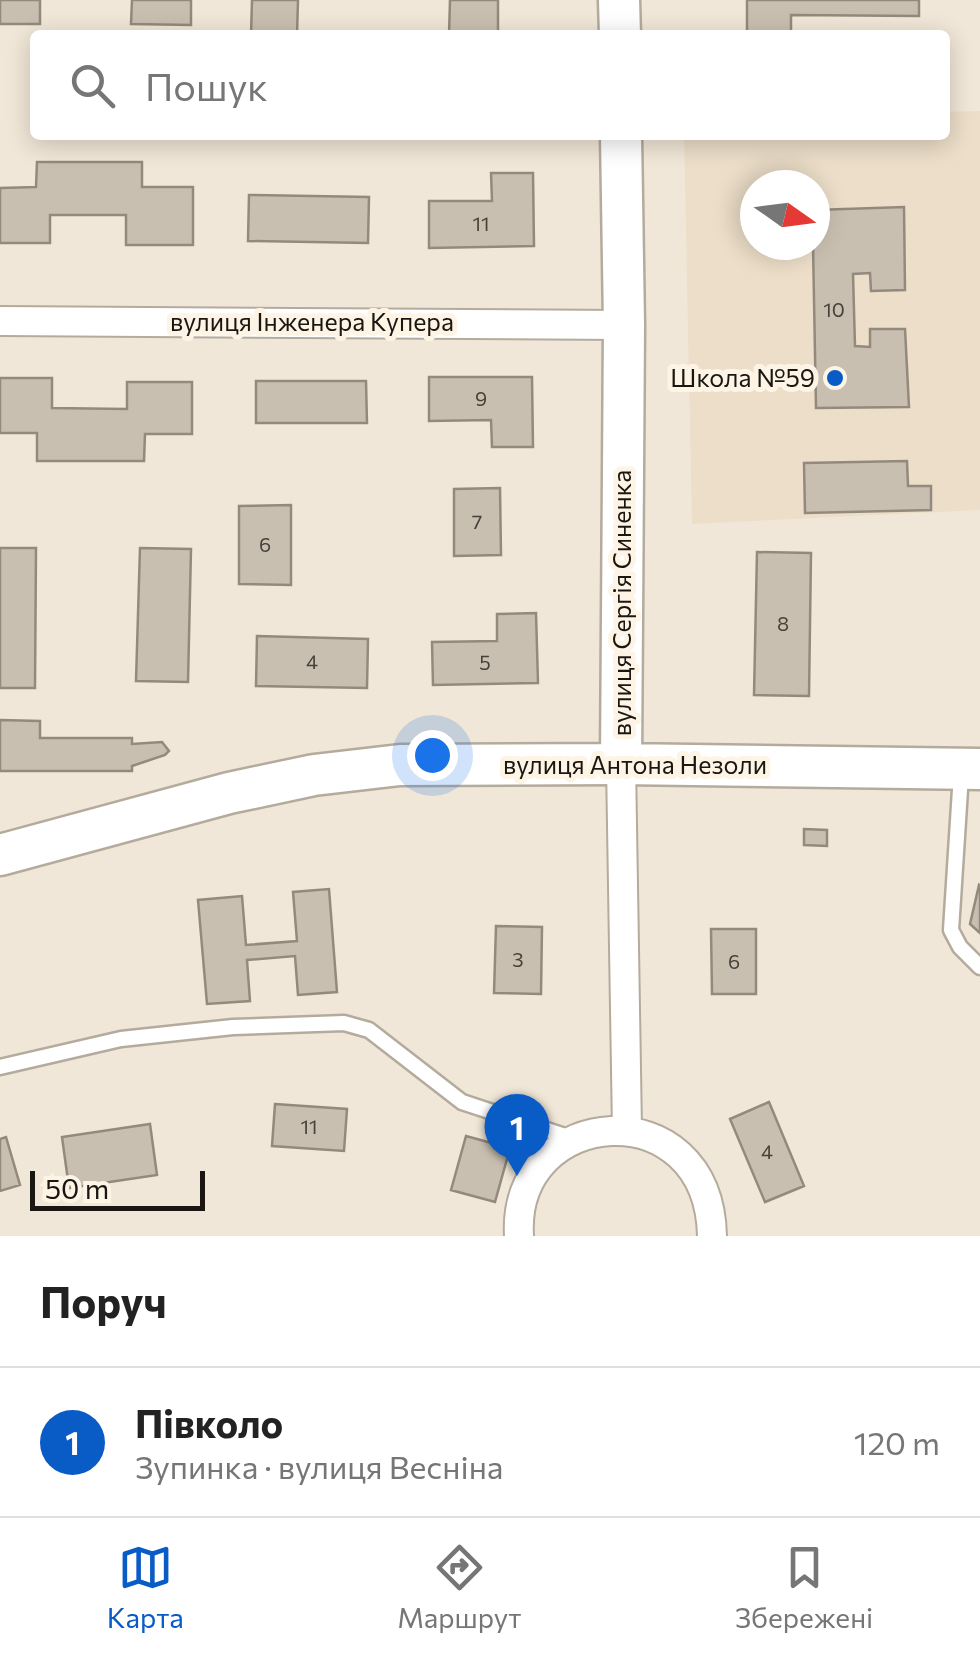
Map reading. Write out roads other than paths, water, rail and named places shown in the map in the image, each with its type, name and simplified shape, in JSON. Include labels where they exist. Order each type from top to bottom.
[{"type":"main road","points":[[619,0],[620,30]]},
{"type":"main road","name":"вулиця Сергія Синенка","points":[[621,140],[622,764]]},
{"type":"main road","name":"вулиця Антона Незоли","points":[[0,855],[230,792],[400,765],[971,769]]},
{"type":"street","name":"вулиця Інженера Купера","points":[[0,321],[624,325]]},
{"type":"street","name":"вулиця Сергія Синенка","points":[[622,764],[626,1130]]},
{"type":"street","points":[[519,1236],[521,1203],[532,1177],[551,1154],[575,1139],[600,1131],[626,1130],[657,1139],[682,1156],[701,1180],[712,1210],[712,1236]]},
{"type":"lane","points":[[971,769],[950,930],[980,967]]},
{"type":"lane","points":[[0,1067],[121,1039],[233,1026],[344,1023],[369,1030],[462,1102],[575,1139]]},
{"type":"place","name":"Школа №59","points":[[835,378]]},
{"type":"place","name":"Півколо","points":[[517,1176]]}]
